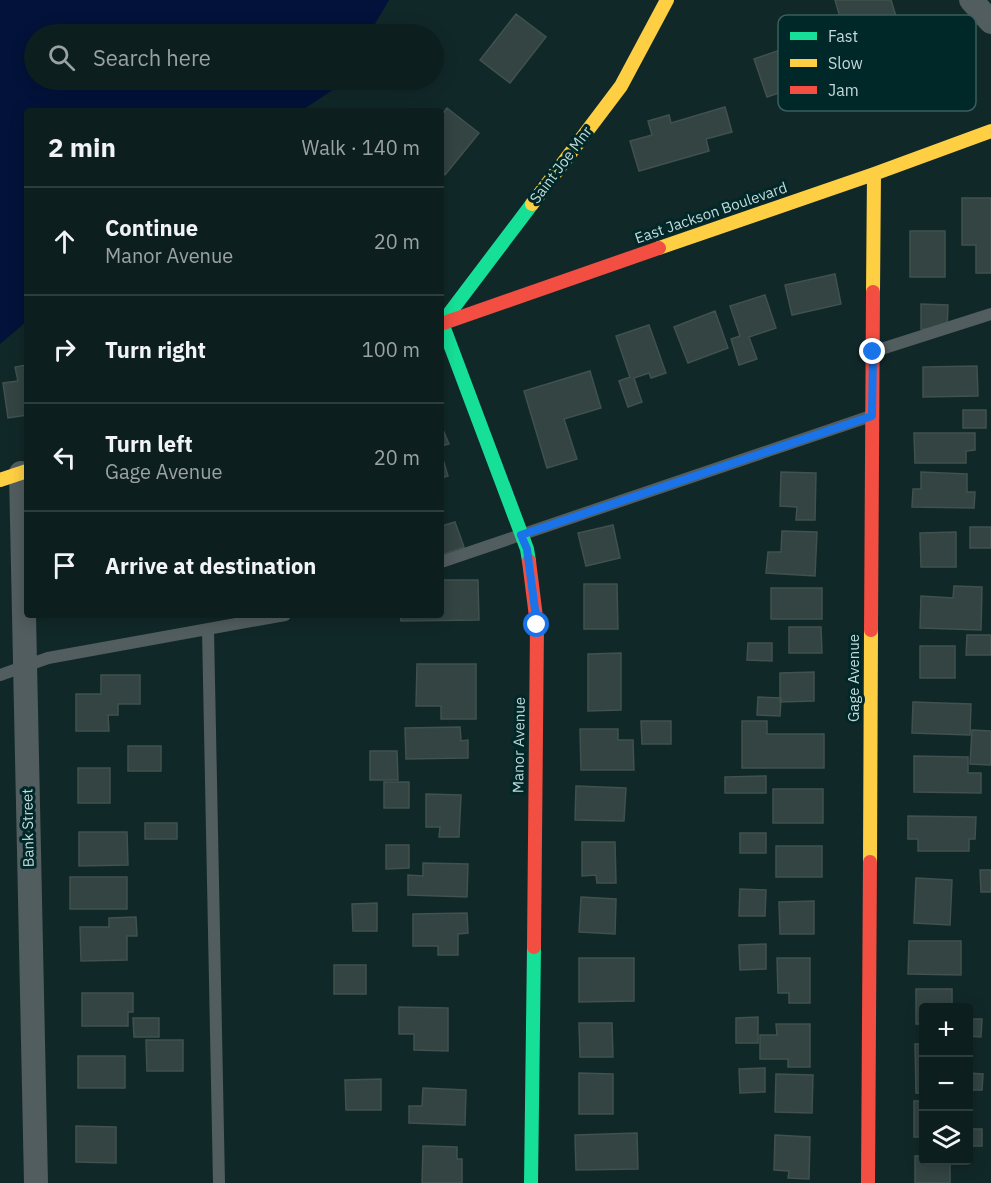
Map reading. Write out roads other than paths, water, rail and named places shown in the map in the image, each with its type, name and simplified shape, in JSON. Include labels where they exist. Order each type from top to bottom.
[{"type":"street","name":"Saint Joe Mnr","points":[[444,320],[621,86],[668,0]]},
{"type":"street","points":[[971,0],[991,22]]},
{"type":"street","name":"East Jackson Boulevard","points":[[444,322],[874,174],[991,131]]},
{"type":"street","name":"Gage Avenue","points":[[868,1183],[874,174]]},
{"type":"street","name":"Manor Avenue","points":[[444,328],[527,549],[537,625],[531,1183]]},
{"type":"street","name":"Bank Street","points":[[16,475],[24,666],[36,1183]]},
{"type":"lane","points":[[873,352],[991,314]]},
{"type":"lane","points":[[444,561],[872,416]]},
{"type":"lane","points":[[0,675],[48,658],[270,618]]},
{"type":"lane","points":[[208,630],[219,1183]]},
{"type":"water","points":[[0,0],[389,0],[375,24],[24,24],[24,90],[332,90],[306,108],[24,108],[24,324],[0,344]]}]
